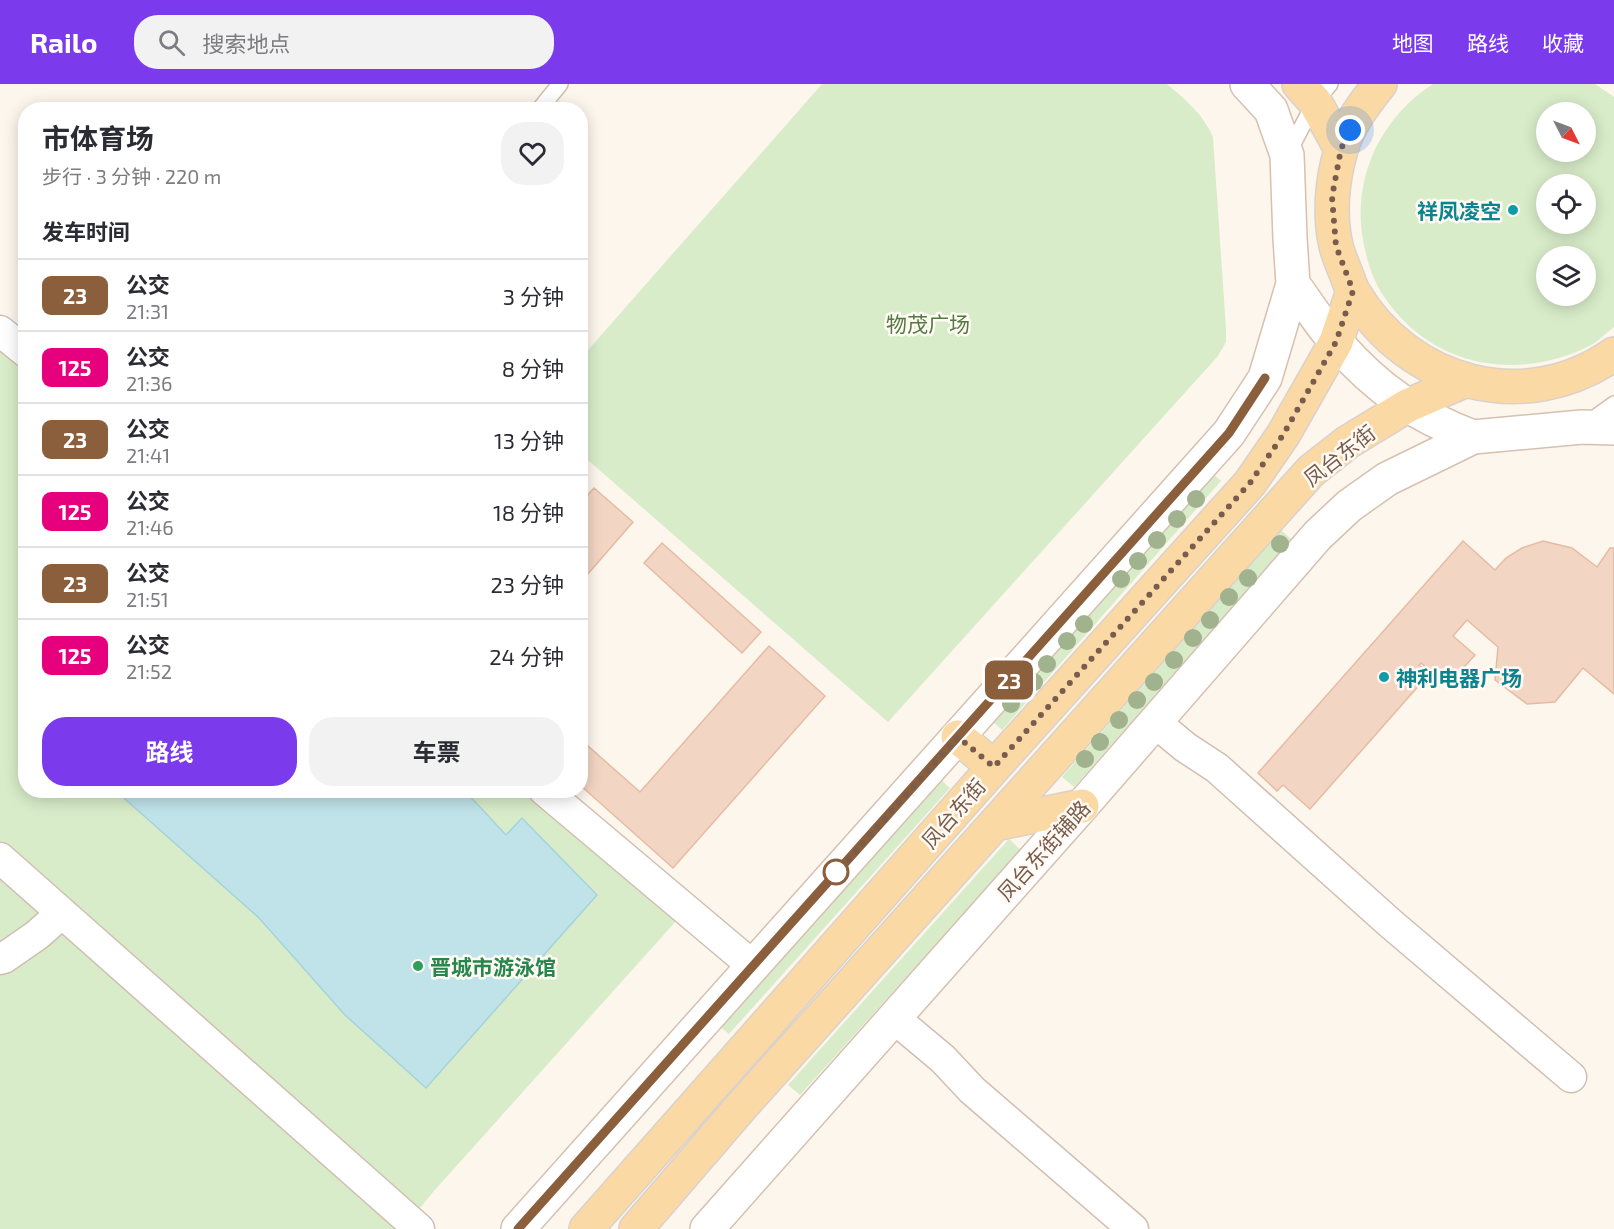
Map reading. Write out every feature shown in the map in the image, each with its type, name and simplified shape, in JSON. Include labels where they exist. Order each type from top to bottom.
[{"type":"main road","points":[[518,1229],[1229,433],[1265,378],[1293,284],[1287,155],[1271,110],[1247,84]]},
{"type":"main road","points":[[1380,84],[1360,110],[1341,149],[1332,197],[1336,246],[1353,291],[1381,331],[1419,362],[1464,381],[1508,387],[1553,383],[1608,365]]},
{"type":"main road","points":[[1315,90],[1341,149]]},
{"type":"main road","points":[[1293,284],[1336,342],[1363,371],[1407,406],[1438,424],[1473,437],[1581,428],[1614,428]]},
{"type":"main road","name":"凤台东街","points":[[586,1229],[994,767],[1250,483],[1283,435],[1336,342],[1353,291]]},
{"type":"main road","name":"凤台东街","points":[[636,1229],[741,1107],[1311,471],[1348,442],[1407,406],[1464,381]]},
{"type":"main road","name":"凤台东街辅路","points":[[706,1229],[1082,806],[1318,535],[1349,506],[1387,479],[1473,437]]},
{"type":"main road","points":[[958,737],[994,767]]},
{"type":"main road","points":[[995,824],[1082,806]]},
{"type":"street","points":[[0,331],[18,346]]},
{"type":"street","points":[[1155,722],[1185,747],[1217,768],[1390,923],[1571,1077]]},
{"type":"street","points":[[554,798],[753,966]]},
{"type":"street","points":[[0,858],[418,1229]]},
{"type":"street","points":[[0,959],[37,934],[62,913]]},
{"type":"street","points":[[894,1018],[943,1059],[972,1090],[1133,1229]]},
{"type":"lane","points":[[545,102],[560,84]]},
{"type":"lane","points":[[1287,155],[1315,90]]},
{"type":"lane","points":[[1581,428],[1614,404]]},
{"type":"green space","name":"物茂广场","points":[[822,84],[1167,84],[1199,114],[1213,137],[1226,342],[1218,356],[888,722],[588,460],[588,350]]},
{"type":"green space","points":[[1433,84],[1595,84],[1614,97],[1614,327],[1593,344],[1564,356],[1534,363],[1505,365],[1476,361],[1449,352],[1423,337],[1400,317],[1381,292],[1372,274],[1364,247],[1361,217],[1366,173],[1374,152],[1398,114]]},
{"type":"green space","points":[[0,338],[18,353],[18,798],[535,798],[677,920],[433,1192],[403,1229],[0,1229]]},
{"type":"green space","points":[[1208,469],[1221,481],[1002,730],[989,718]]},
{"type":"green space","points":[[1281,530],[1292,540],[1074,787],[1062,777]]},
{"type":"green space","points":[[939,778],[950,788],[729,1034],[718,1025]]},
{"type":"green space","points":[[1009,839],[1021,850],[800,1095],[788,1085]]},
{"type":"water","name":"晋城市游泳馆","points":[[124,798],[472,798],[506,835],[522,818],[597,895],[426,1088],[345,1015],[259,918]]},
{"type":"building","points":[[594,488],[633,522],[588,574],[588,494]]},
{"type":"building","name":"神利电器广场","points":[[1463,541],[1495,570],[1506,558],[1522,548],[1543,541],[1572,548],[1597,567],[1610,548],[1614,548],[1614,694],[1583,668],[1555,702],[1527,704],[1495,680],[1498,647],[1467,620],[1453,636],[1475,655],[1447,686],[1421,663],[1419,665],[1429,674],[1310,809],[1283,785],[1277,791],[1258,773]]},
{"type":"building","points":[[662,543],[761,632],[742,653],[644,563]]},
{"type":"building","points":[[769,646],[825,696],[673,868],[588,792],[588,746],[640,792]]},
{"type":"bus line","name":"23","points":[[518,1229],[1229,433],[1265,378]]},
{"type":"place","name":"祥凤凌空","points":[[1513,210]]},
{"type":"place","name":"神利电器广场","points":[[1384,677]]},
{"type":"place","name":"晋城市游泳馆","points":[[418,966]]},
{"type":"route","points":[[836,872],[832,878],[958,737],[994,767],[1250,483],[1283,435],[1336,342],[1353,291],[1336,246],[1332,197],[1341,149],[1350,130]]}]
